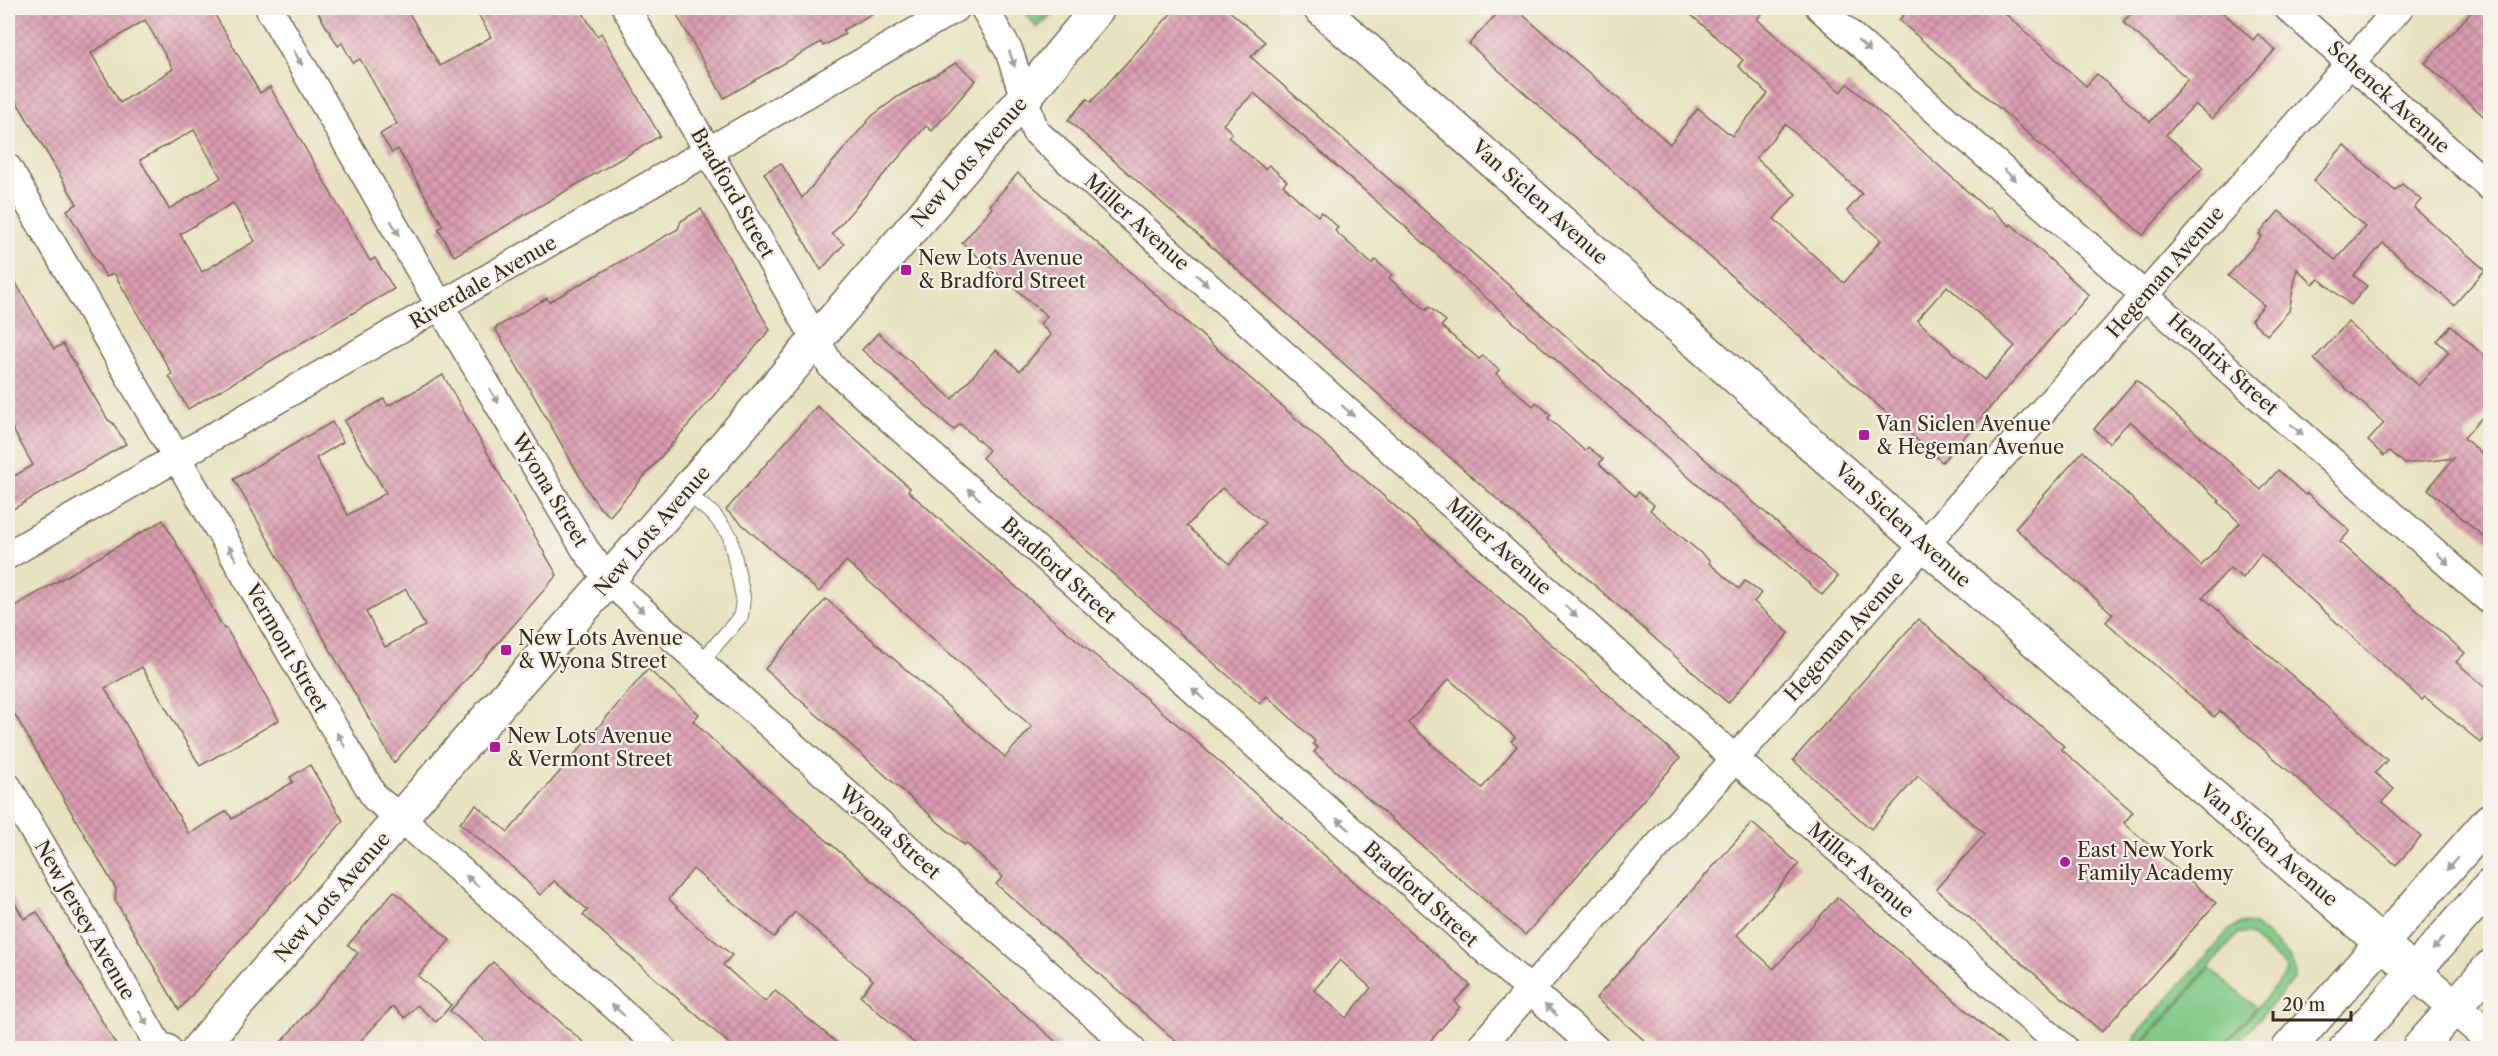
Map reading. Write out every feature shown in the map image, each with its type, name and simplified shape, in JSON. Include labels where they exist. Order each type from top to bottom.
[{"type":"main road","name":"New Lots Avenue","points":[[199,1048],[609,581],[1098,8]]},
{"type":"main road","name":"Van Siclen Avenue","points":[[1320,8],[1925,545],[2490,1038]]},
{"type":"main road","points":[[2289,1048],[2490,820]]},
{"type":"main road","points":[[2346,1048],[2490,886]]},
{"type":"main road","points":[[2419,1048],[2490,967]]},
{"type":"main road","points":[[2481,1048],[2490,1038]]},
{"type":"street","name":"Wyona Street","points":[[269,8],[441,307],[585,549],[609,581],[1131,1048]]},
{"type":"street","name":"Bradford Street","points":[[626,8],[831,366],[1595,1048]]},
{"type":"street","name":"Riverdale Avenue","points":[[8,555],[957,8]]},
{"type":"street","name":"Miller Avenue","points":[[984,8],[1010,51],[1035,130],[1735,759],[2064,1048]]},
{"type":"street","name":"Hendrix Street","points":[[1820,8],[2490,601]]},
{"type":"street","name":"Schenck Avenue","points":[[2288,8],[2490,187]]},
{"type":"street","name":"Hegeman Avenue","points":[[1479,1048],[2399,8]]},
{"type":"street","name":"Vermont Street","points":[[8,168],[375,798],[401,818],[662,1048]]},
{"type":"street","name":"New Jersey Avenue","points":[[8,787],[159,1046],[167,1048]]},
{"type":"lane","points":[[685,492],[714,515],[730,536],[743,597],[741,616],[700,663]]},
{"type":"green space","points":[[1022,8],[1058,8],[1037,28]]},
{"type":"green space","points":[[2241,923],[2257,927],[2283,950],[2293,964],[2294,979],[2233,1048],[2222,1048],[2287,973],[2285,966],[2249,934],[2239,933],[2144,1040],[2144,1048],[2133,1048],[2136,1035],[2230,929]]},
{"type":"green space","points":[[2210,968],[2256,1008],[2220,1048],[2150,1048],[2144,1043]]},
{"type":"building","points":[[8,8],[211,8],[260,93],[270,87],[370,261],[375,258],[394,289],[188,409],[169,376],[172,374],[114,273],[106,277],[67,210],[77,204],[8,87]],"holes":[[[145,20],[173,69],[120,103],[91,53]],[[194,130],[221,178],[169,209],[140,160]],[[233,203],[255,241],[202,272],[180,234]]]},
{"type":"building","points":[[315,8],[406,8],[440,66],[491,37],[475,8],[580,8],[597,36],[601,33],[660,136],[454,256],[438,229],[443,226],[398,149],[392,153],[380,134],[397,124],[360,59],[353,63],[342,43],[338,46]]},
{"type":"building","points":[[673,8],[882,8],[843,30],[845,34],[823,46],[821,42],[724,98]]},
{"type":"building","points":[[1176,8],[1226,8],[1265,42],[1251,57],[1838,577],[1822,595],[1254,93],[1223,124],[1232,133],[1228,137],[1265,169],[1269,165],[1287,181],[1283,185],[1299,200],[1318,216],[1321,212],[1338,227],[1335,231],[1372,264],[1375,260],[1392,274],[1389,278],[1426,310],[1429,307],[1446,321],[1441,326],[1479,359],[1483,356],[1499,370],[1496,374],[1533,406],[1536,402],[1551,415],[1548,418],[1585,451],[1588,447],[1603,459],[1599,464],[1635,496],[1638,492],[1654,505],[1650,510],[1710,561],[1709,563],[1739,589],[1745,581],[1761,593],[1754,602],[1789,633],[1728,703],[1068,120],[1087,99],[1091,102]]},
{"type":"building","points":[[1502,8],[1515,8],[1670,144],[1698,108],[1732,136],[1768,94],[1738,66],[1743,60],[1683,8],[1767,8],[1757,19],[1800,58],[1841,92],[1848,84],[1987,209],[1989,207],[2010,226],[2011,224],[2089,295],[1942,462],[1469,44]],"holes":[[[1785,124],[1862,194],[1847,211],[1881,240],[1844,283],[1774,219],[1796,194],[1756,158]],[[1947,286],[2015,346],[1984,380],[1917,320]]]},
{"type":"building","points":[[1910,8],[1999,8],[2086,86],[2097,74],[2150,122],[2188,79],[2123,22],[2136,8],[2218,8],[2253,40],[2258,34],[2275,50],[2212,119],[2195,104],[2166,135],[2203,167],[2143,235],[1899,20]]},
{"type":"building","points":[[2475,8],[2490,8],[2490,122],[2425,63]]},
{"type":"building","points":[[956,63],[976,80],[932,131],[926,126],[832,234],[844,244],[821,270],[764,173],[781,163],[802,198],[872,116],[899,96]]},
{"type":"building","points":[[2344,145],[2395,191],[2402,184],[2421,200],[2414,208],[2485,270],[2454,305],[2383,243],[2354,276],[2367,286],[2351,305],[2319,279],[2313,284],[2297,269],[2289,311],[2267,335],[2251,320],[2264,305],[2228,276],[2262,236],[2259,234],[2279,211],[2335,260],[2365,227],[2313,181]]},
{"type":"building","points":[[1018,173],[1680,758],[1525,935],[1314,752],[1318,748],[1313,744],[1315,741],[1267,696],[1260,704],[982,458],[989,450],[960,424],[954,430],[862,350],[878,333],[952,399],[996,350],[1020,371],[1051,335],[1040,324],[1047,316],[962,243],[992,208],[990,205]],"holes":[[[1222,488],[1265,523],[1230,564],[1187,526]],[[1449,679],[1515,737],[1511,741],[1517,746],[1482,788],[1408,723]]]},
{"type":"building","points":[[701,209],[770,330],[610,516],[600,508],[590,494],[495,328],[547,298],[549,302],[678,229],[681,221]]},
{"type":"building","points":[[8,269],[54,349],[63,344],[108,420],[113,423],[126,444],[8,512],[8,487],[14,483],[11,478],[33,465],[8,421]]},
{"type":"building","points":[[2348,322],[2418,386],[2449,352],[2437,341],[2451,326],[2490,361],[2490,408],[2464,438],[2490,461],[2490,542],[2428,489],[2454,458],[2405,464],[2389,451],[2384,456],[2368,441],[2384,423],[2314,359]]},
{"type":"building","points":[[443,375],[557,575],[394,763],[234,479],[332,422],[343,442],[316,458],[348,515],[386,493],[344,421],[384,399],[388,406]],"holes":[[[406,589],[425,626],[385,647],[366,612]]]},
{"type":"building","points":[[2136,380],[2261,490],[2278,470],[2305,495],[2307,493],[2350,531],[2340,542],[2465,653],[2456,662],[2490,691],[2490,732],[2481,743],[2425,697],[2422,700],[2261,554],[2243,578],[2230,568],[2203,597],[2387,760],[2375,773],[2394,789],[2382,802],[2421,837],[2396,865],[2220,711],[2214,717],[2106,622],[2113,614],[2015,528],[2083,451],[2201,566],[2240,523],[2218,502],[2220,501],[2130,421],[2109,443],[2094,429]]},
{"type":"building","points":[[817,406],[910,488],[908,491],[1052,619],[1186,732],[1470,985],[1454,1002],[1460,1007],[1424,1048],[1184,1048],[996,884],[1003,877],[966,843],[964,845],[765,669],[826,599],[1005,757],[1032,727],[846,561],[819,592],[726,510]],"holes":[[[1340,960],[1371,988],[1346,1018],[1314,990]]]},
{"type":"building","points":[[163,520],[224,629],[226,628],[279,720],[200,766],[142,667],[105,688],[189,834],[227,811],[232,819],[293,782],[290,777],[310,765],[343,821],[179,1010],[115,900],[116,889],[8,703],[8,610]]},
{"type":"building","name":"East New York Family Academy","points":[[1918,619],[2064,746],[2061,749],[2133,812],[2124,823],[2216,903],[2102,1032],[1936,889],[1985,834],[1918,776],[1871,829],[1793,760]]},
{"type":"building","points":[[648,669],[699,714],[693,721],[717,744],[1063,1048],[920,1048],[860,996],[873,980],[795,912],[774,937],[693,869],[669,899],[694,924],[732,955],[723,965],[765,1002],[775,991],[843,1048],[734,1048],[583,915],[588,910],[554,881],[540,895],[517,871],[460,823],[476,805],[508,832]]},
{"type":"building","points":[[1752,823],[1799,864],[1737,935],[1774,969],[1837,897],[2009,1048],[1653,1048],[1596,998]]},
{"type":"building","points":[[8,891],[24,919],[37,912],[118,1048],[8,1048]]},
{"type":"building","points":[[394,891],[450,940],[418,976],[451,1005],[436,1022],[417,1005],[405,1018],[393,1006],[354,1048],[276,1048],[358,953],[348,945]]},
{"type":"building","points":[[493,962],[590,1048],[494,1048],[450,1011]]},
{"type":"place","name":"New Lots Avenue & Bradford Street","points":[[906,270]]},
{"type":"place","name":"Van Siclen Avenue & Hegeman Avenue","points":[[1864,435]]},
{"type":"place","name":"New Lots Avenue & Wyona Street","points":[[506,650]]},
{"type":"place","name":"New Lots Avenue & Vermont Street","points":[[495,747]]},
{"type":"place","name":"East New York Family Academy","points":[[2065,862]]}]
